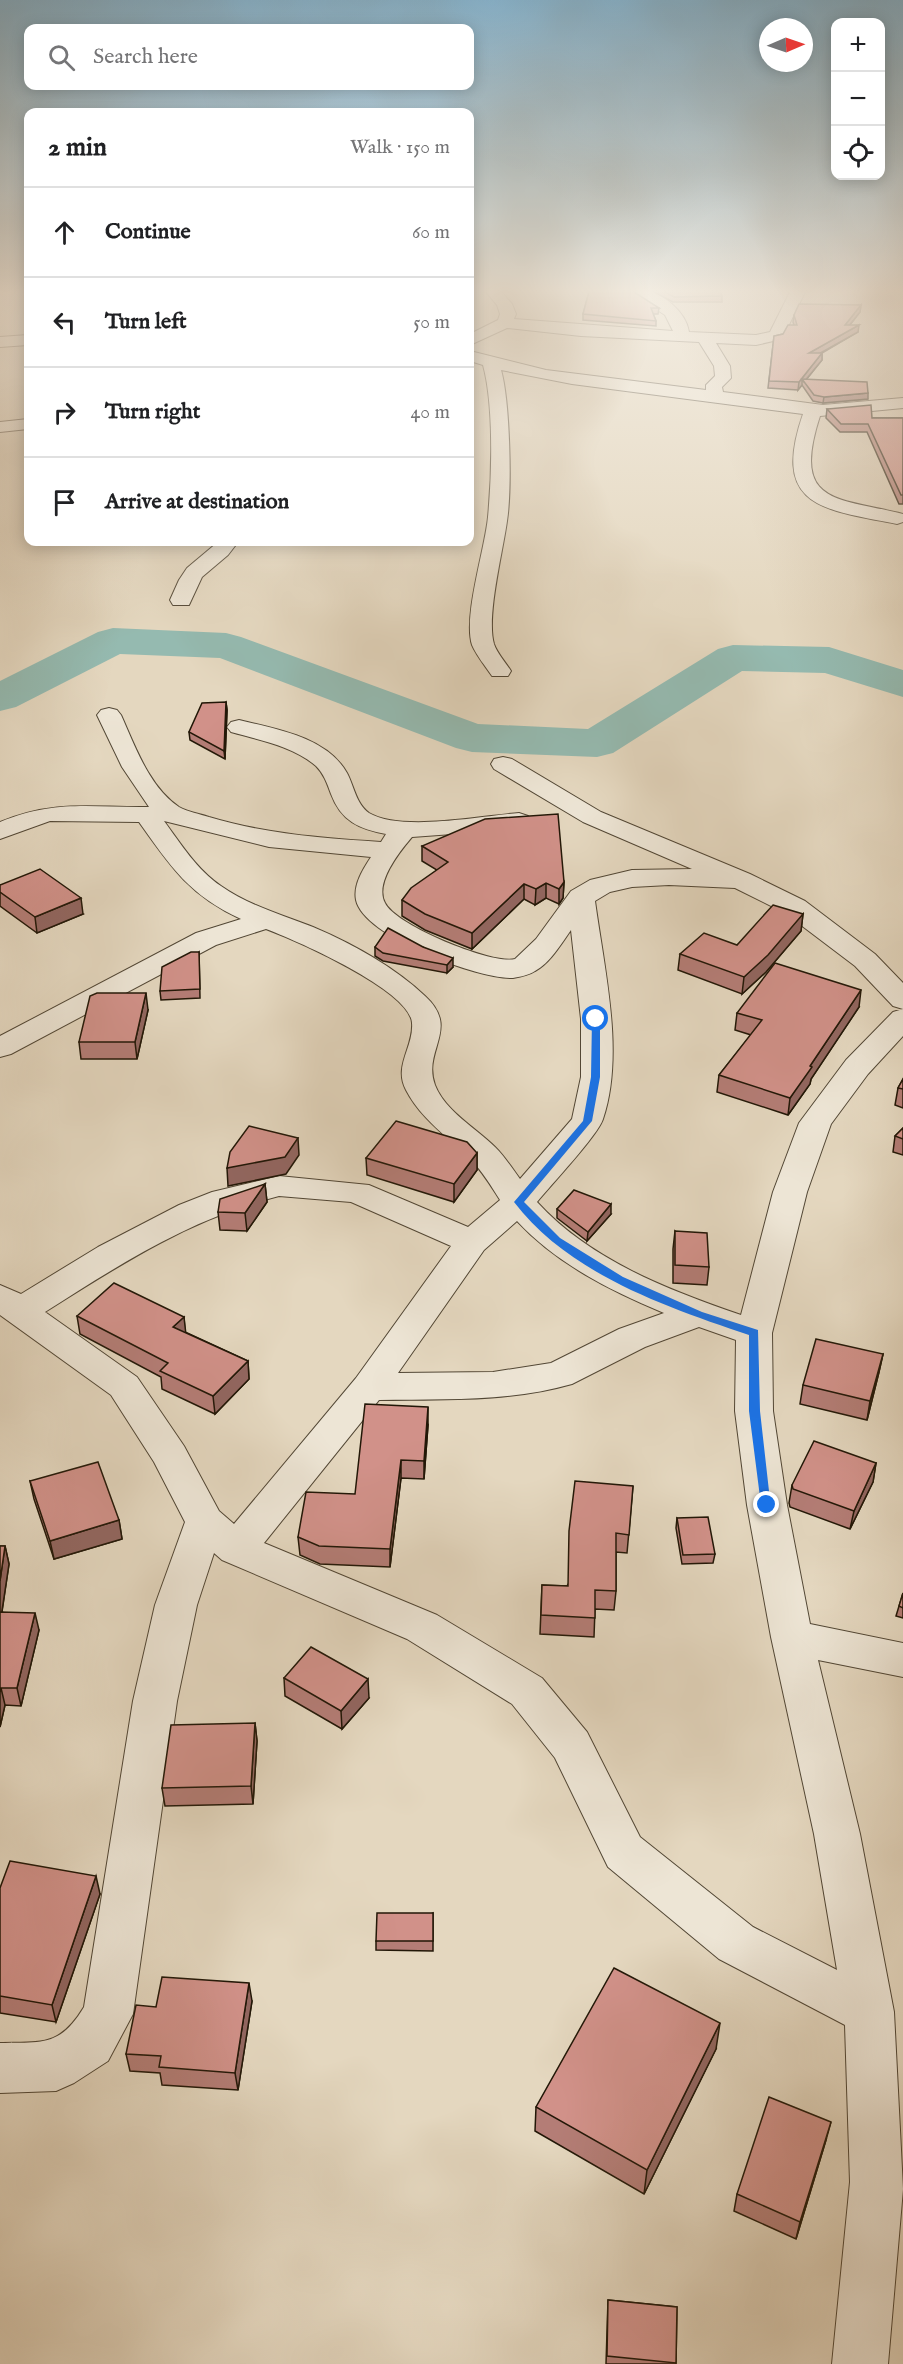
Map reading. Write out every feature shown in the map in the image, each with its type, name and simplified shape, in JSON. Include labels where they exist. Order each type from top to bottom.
[{"type":"street","points":[[497,398],[498,517],[482,614],[483,644],[500,671]]},
{"type":"street","points":[[736,398],[813,410],[844,410],[903,403]]},
{"type":"street","points":[[813,410],[801,449],[801,472],[806,488],[812,495],[832,504],[897,518]]},
{"type":"street","points":[[0,427],[24,424]]},
{"type":"street","points":[[181,600],[185,583],[190,575],[217,555],[225,546]]},
{"type":"street","points":[[109,715],[121,743],[192,874],[210,891],[265,920],[314,937],[343,952],[418,1005],[428,1017],[428,1031],[416,1062],[415,1075],[420,1089],[491,1163],[519,1202],[556,1241],[619,1280],[699,1314],[754,1333]]},
{"type":"street","points":[[239,727],[285,741],[314,754],[331,767],[348,807],[360,818],[380,827],[395,840]]},
{"type":"street","points":[[503,764],[592,817],[740,880],[795,907],[865,960],[903,1000]]},
{"type":"street","points":[[0,831],[37,816],[57,813],[159,814],[238,835],[301,844],[395,840],[592,817]]},
{"type":"street","points":[[395,840],[371,885],[369,901],[375,911],[406,933],[491,968],[515,969],[531,963],[591,892],[653,844]]},
{"type":"street","points":[[591,892],[636,879],[740,880]]},
{"type":"street","points":[[0,2068],[56,2066],[90,2044],[108,2014],[154,1701],[176,1605],[220,1535],[369,1387],[472,1242],[519,1202],[587,1121],[596,1077],[591,892]]},
{"type":"street","points":[[0,1048],[206,939],[265,920]]},
{"type":"street","points":[[860,2364],[877,2182],[869,2012],[837,1834],[792,1637],[767,1505],[754,1411],[754,1333],[790,1191],[815,1123],[857,1067],[903,1018]]},
{"type":"street","points":[[472,1242],[357,1192],[279,1186],[224,1200],[191,1213],[8,1307],[124,1386],[220,1535],[422,1627],[527,1691],[572,1745],[624,1852],[736,1943],[869,2012]]},
{"type":"street","points":[[369,1387],[493,1385],[559,1374],[632,1338],[699,1314]]},
{"type":"street","points":[[792,1637],[903,1660]]},
{"type":"building","points":[[871,405],[872,418],[903,418],[903,495],[868,424],[841,424],[827,409]]},
{"type":"building","points":[[226,702],[224,751],[189,732],[202,703]]},
{"type":"building","points":[[558,814],[564,882],[559,889],[546,883],[536,889],[524,884],[472,933],[425,914],[402,900],[411,888],[448,862],[422,846],[485,819]]},
{"type":"building","points":[[40,869],[81,898],[35,917],[0,892],[0,885]]},
{"type":"building","points":[[773,905],[803,914],[768,955],[744,977],[680,954],[704,933],[737,945]]},
{"type":"building","points":[[388,928],[423,947],[453,958],[447,965],[383,953],[375,947]]},
{"type":"building","points":[[191,952],[199,952],[200,989],[160,991],[162,967]]},
{"type":"building","points":[[775,963],[861,990],[790,1098],[719,1075],[762,1020],[737,1013]]},
{"type":"building","points":[[97,993],[146,993],[135,1042],[79,1042],[90,996]]},
{"type":"building","points":[[903,1079],[903,1089],[898,1088]]},
{"type":"building","points":[[396,1121],[467,1142],[477,1153],[454,1184],[366,1158]]},
{"type":"building","points":[[249,1126],[298,1138],[285,1157],[227,1168],[230,1152]]},
{"type":"building","points":[[903,1128],[903,1139],[895,1136]]},
{"type":"building","points":[[265,1184],[245,1213],[218,1212],[220,1199]]},
{"type":"building","points":[[574,1190],[611,1204],[588,1232],[557,1209]]},
{"type":"building","points":[[675,1231],[707,1233],[709,1267],[675,1265]]},
{"type":"building","points":[[114,1283],[184,1317],[173,1327],[248,1361],[213,1396],[160,1371],[168,1363],[77,1316]]},
{"type":"building","points":[[816,1339],[883,1354],[870,1401],[803,1385]]},
{"type":"building","points":[[365,1404],[428,1407],[424,1461],[401,1460],[390,1549],[319,1546],[298,1537],[306,1492],[355,1494]]},
{"type":"building","points":[[814,1441],[876,1463],[854,1511],[793,1489],[792,1485]]},
{"type":"building","points":[[98,1462],[119,1520],[50,1541],[30,1481]]},
{"type":"building","points":[[575,1481],[633,1486],[629,1535],[616,1533],[616,1591],[595,1590],[595,1618],[541,1615],[542,1585],[568,1586],[569,1531]]},
{"type":"building","points":[[708,1517],[715,1554],[683,1555],[677,1518]]},
{"type":"building","points":[[0,1546],[5,1546],[0,1581]]},
{"type":"building","points":[[903,1593],[903,1608],[899,1606]]},
{"type":"building","points":[[0,1612],[35,1613],[17,1688],[1,1688],[0,1692]]},
{"type":"building","points":[[311,1647],[368,1679],[341,1711],[284,1678]]},
{"type":"building","points":[[255,1723],[251,1786],[162,1788],[171,1725]]},
{"type":"building","points":[[10,1861],[96,1876],[52,2005],[0,1996],[0,1888]]},
{"type":"building","points":[[377,1913],[433,1913],[433,1941],[376,1941]]},
{"type":"building","points":[[614,1968],[720,2023],[647,2170],[536,2107]]},
{"type":"building","points":[[162,1977],[249,1983],[235,2073],[159,2067],[161,2056],[126,2054],[136,2005],[156,2007]]},
{"type":"building","points":[[769,2097],[831,2122],[800,2222],[737,2194]]},
{"type":"building","points":[[608,2300],[677,2307],[676,2363],[607,2356]]},
{"type":"waterway","points":[[0,698],[113,641],[226,646],[472,738],[597,743],[733,658],[829,660],[903,684]]},
{"type":"route","points":[[596,1019],[596,1077],[587,1121],[519,1202],[556,1241],[619,1280],[699,1314],[754,1333],[754,1411],[767,1505]]}]
